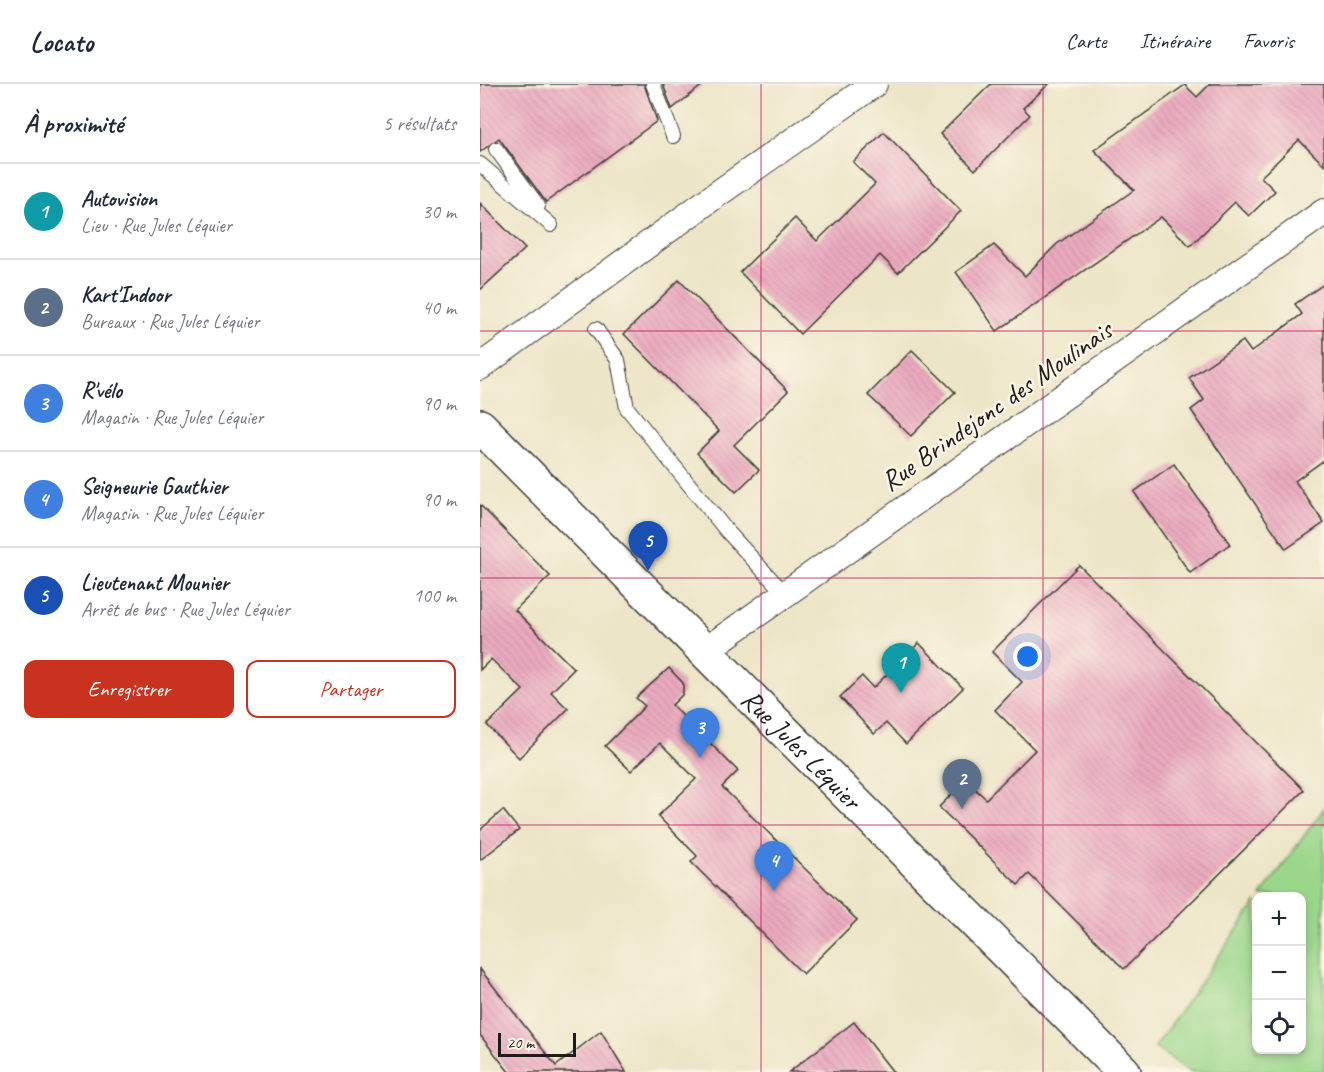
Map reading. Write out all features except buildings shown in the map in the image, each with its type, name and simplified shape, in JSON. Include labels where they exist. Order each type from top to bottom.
[{"type":"street","points":[[480,367],[720,192],[874,84]]},
{"type":"street","name":"Rue Brindejonc des Moulinais","points":[[706,650],[1324,212]]},
{"type":"street","name":"Rue Jules Léquier","points":[[480,426],[706,650],[1124,1072]]},
{"type":"lane","points":[[653,84],[673,136]]},
{"type":"lane","points":[[480,164],[551,225],[496,149]]},
{"type":"lane","points":[[596,329],[618,360],[627,408],[726,530],[784,593]]},
{"type":"green space","points":[[1324,808],[1324,1072],[1190,1072],[1155,1047],[1252,909],[1252,1054],[1306,1054],[1306,892],[1264,892]]},
{"type":"place","name":"Lieutenant Mounier","points":[[648,571]]},
{"type":"place","name":"Autovision","points":[[901,693]]},
{"type":"place","name":"R'vélo","points":[[700,758]]},
{"type":"place","name":"Kart'Indoor","points":[[962,809]]},
{"type":"place","name":"Seigneurie Gauthier","points":[[774,891]]}]
